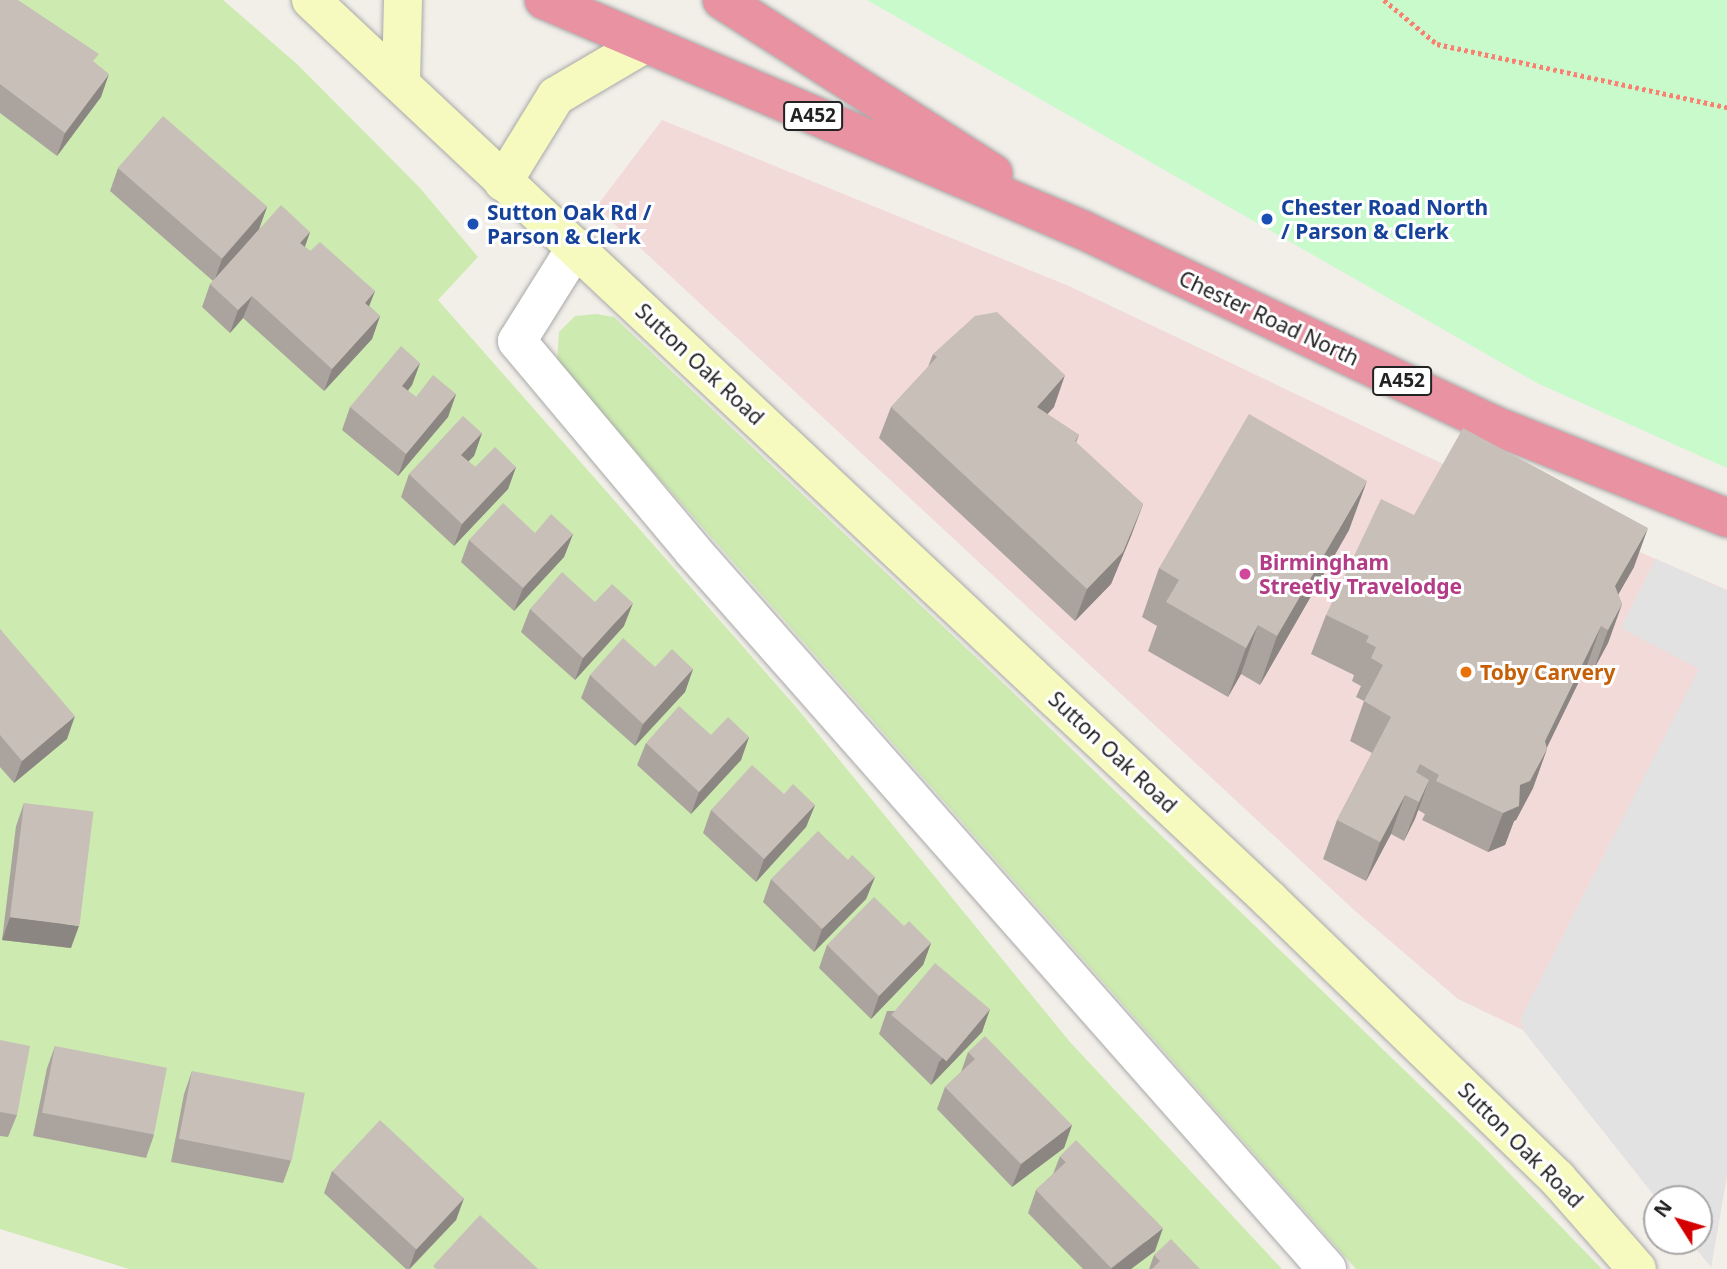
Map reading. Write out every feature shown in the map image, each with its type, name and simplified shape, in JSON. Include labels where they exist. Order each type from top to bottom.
[{"type":"highway","name":"Chester Road North","points":[[544,0],[643,45],[1083,230],[1491,424],[1727,517]]},
{"type":"highway","name":"Chester Road North","points":[[722,0],[1083,230]]},
{"type":"main road","name":"Sutton Oak Road","points":[[311,0],[401,81],[503,182],[576,247],[1270,900],[1558,1178],[1637,1269]]},
{"type":"main road","points":[[401,81],[403,0]]},
{"type":"main road","points":[[503,182],[555,96],[643,45]]},
{"type":"street","points":[[576,247],[517,341],[702,561],[1327,1269]]},
{"type":"path","points":[[1384,0],[1437,44],[1727,107]]},
{"type":"shaded area","points":[[662,120],[1069,286],[1502,492],[1727,590],[1727,1175],[1711,1267],[1701,1255],[1713,1255],[1713,1185],[1646,1185],[1523,1030],[1458,999],[1354,910],[596,207]]},
{"type":"shaded area","points":[[1656,559],[1727,591],[1727,1175],[1711,1267],[1701,1255],[1713,1255],[1713,1185],[1646,1185],[1523,1030],[1521,1018],[1699,669],[1621,628]]},
{"type":"green space","points":[[0,0],[223,0],[297,64],[420,188],[478,257],[438,300],[797,708],[1070,1042],[1282,1269],[129,1269],[0,1229]]},
{"type":"green space","points":[[867,0],[1727,0],[1727,468],[1537,383]]},
{"type":"green space","points":[[596,314],[614,317],[998,678],[1481,1144],[1602,1269],[1356,1269],[557,362],[559,332],[575,316]]},
{"type":"building","points":[[0,0],[18,0],[99,54],[93,61],[109,74],[65,133],[0,84]]},
{"type":"building","points":[[163,116],[267,207],[222,259],[118,168]]},
{"type":"building","points":[[281,205],[310,232],[300,243],[310,251],[320,242],[375,291],[365,303],[380,316],[332,369],[252,296],[238,310],[210,284]]},
{"type":"building","points":[[997,312],[1065,375],[1037,407],[1079,435],[1075,441],[1143,504],[1123,552],[1087,589],[891,407],[937,357],[933,354],[975,316]]},
{"type":"building","points":[[401,346],[420,363],[402,386],[416,397],[433,375],[456,394],[406,454],[350,407]]},
{"type":"building","name":"Birmingham Streetly Travelodge","points":[[1249,414],[1367,481],[1277,636],[1258,625],[1246,648],[1166,602],[1179,580],[1159,568]]},
{"type":"building","points":[[463,416],[482,433],[461,455],[475,467],[495,447],[516,467],[462,524],[409,474]]},
{"type":"building","name":"Toby Carvery","points":[[1463,428],[1648,528],[1615,586],[1622,604],[1608,630],[1601,626],[1545,741],[1547,749],[1530,781],[1520,785],[1519,806],[1503,813],[1436,781],[1439,775],[1420,764],[1416,772],[1429,780],[1419,802],[1405,795],[1380,842],[1337,820],[1391,717],[1364,701],[1383,665],[1371,658],[1376,647],[1366,642],[1369,636],[1326,615],[1381,499],[1414,515]]},
{"type":"building","points":[[503,503],[535,533],[551,514],[573,534],[523,588],[469,540]]},
{"type":"building","points":[[562,572],[595,602],[612,584],[633,603],[583,658],[530,609]]},
{"type":"building","points":[[0,629],[75,716],[22,761],[0,735]]},
{"type":"building","points":[[623,638],[655,667],[672,649],[693,669],[643,724],[590,675]]},
{"type":"building","points":[[679,706],[711,735],[728,717],[749,737],[699,792],[646,743]]},
{"type":"building","points":[[752,765],[784,794],[793,784],[815,805],[764,859],[711,810]]},
{"type":"building","points":[[24,803],[93,812],[79,926],[10,917]]},
{"type":"building","points":[[818,831],[848,860],[852,855],[875,877],[822,929],[771,879]]},
{"type":"building","points":[[874,897],[904,926],[909,921],[931,943],[879,996],[827,945]]},
{"type":"building","points":[[935,963],[990,1009],[946,1061],[891,1015]]},
{"type":"building","points":[[985,1036],[1072,1125],[1021,1164],[945,1087],[975,1059],[968,1052]]},
{"type":"building","points":[[0,1040],[30,1046],[17,1115],[0,1112]]},
{"type":"building","points":[[55,1046],[167,1068],[154,1135],[42,1113]]},
{"type":"building","points":[[192,1071],[305,1093],[292,1161],[179,1139]]},
{"type":"building","points":[[380,1120],[464,1198],[416,1250],[332,1171]]},
{"type":"building","points":[[1076,1140],[1163,1228],[1111,1268],[1036,1190],[1066,1162],[1060,1156]]},
{"type":"building","points":[[480,1215],[538,1269],[436,1269],[433,1266]]},
{"type":"building","points":[[1171,1239],[1200,1269],[1152,1269],[1160,1261],[1154,1255]]},
{"type":"place","name":"Chester Road North / Parson & Clerk","points":[[1267,219]]},
{"type":"place","name":"Sutton Oak Rd / Parson & Clerk","points":[[473,224]]},
{"type":"place","name":"Birmingham Streetly Travelodge","points":[[1245,574]]},
{"type":"place","name":"Toby Carvery","points":[[1466,672]]}]
